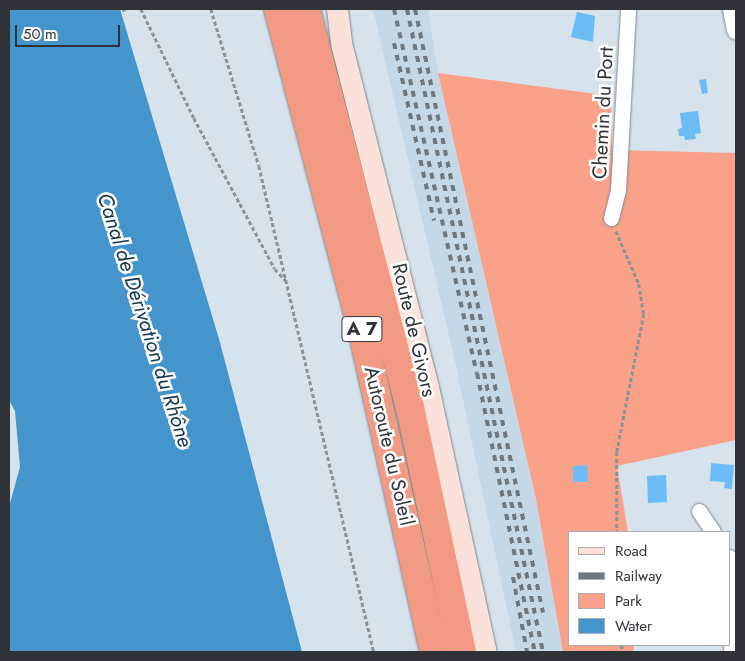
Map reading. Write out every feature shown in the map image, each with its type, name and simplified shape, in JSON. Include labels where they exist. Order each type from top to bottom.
[{"type":"highway","name":"Autoroute du Soleil","points":[[278,9],[364,339],[434,652]]},
{"type":"highway","name":"Autoroute du Soleil","points":[[306,9],[410,406],[462,652]]},
{"type":"main road","name":"Route de Givors","points":[[337,9],[342,46],[428,387],[486,652]]},
{"type":"street","name":"Chemin du Port","points":[[611,218],[618,190],[628,9]]},
{"type":"street","points":[[732,9],[736,30]]},
{"type":"street","points":[[699,511],[712,531]]},
{"type":"street","points":[[730,563],[735,591],[731,652]]},
{"type":"path","points":[[122,10],[126,9]]},
{"type":"path","points":[[141,9],[194,118],[275,269],[288,284]]},
{"type":"path","points":[[211,9],[260,166],[374,652]]},
{"type":"path","points":[[611,218],[639,284],[644,314],[616,452],[618,531]]},
{"type":"shaded area","points":[[373,9],[428,9],[438,73],[536,499],[563,652],[516,652],[454,357]]},
{"type":"green space","points":[[438,73],[611,96],[612,150],[736,153],[736,440],[617,466],[628,531],[568,531],[568,646],[634,646],[633,652],[563,652],[536,499]]},
{"type":"water","name":"Canal de Dérivation du Rhône","points":[[9,9],[120,9],[219,339],[302,652],[9,652],[9,507],[20,467],[15,411],[9,400]]},
{"type":"building","points":[[577,12],[595,16],[593,42],[571,37]]},
{"type":"building","points":[[706,79],[708,93],[702,94],[699,80]]},
{"type":"building","points":[[698,111],[701,133],[695,134],[696,139],[685,140],[684,136],[679,136],[678,129],[682,128],[680,113]]},
{"type":"building","points":[[711,463],[734,465],[732,489],[724,488],[725,482],[710,481]]},
{"type":"building","points":[[587,465],[588,482],[573,482],[573,466]]},
{"type":"building","points":[[666,475],[667,502],[648,503],[647,476]]},
{"type":"railway","points":[[394,9],[477,373],[535,652]]},
{"type":"railway","points":[[407,9],[543,652]]},
{"type":"railway","points":[[415,9],[543,613]]},
{"type":"railway","points":[[394,43],[434,221]]},
{"type":"railway","points":[[513,577],[527,652]]}]
